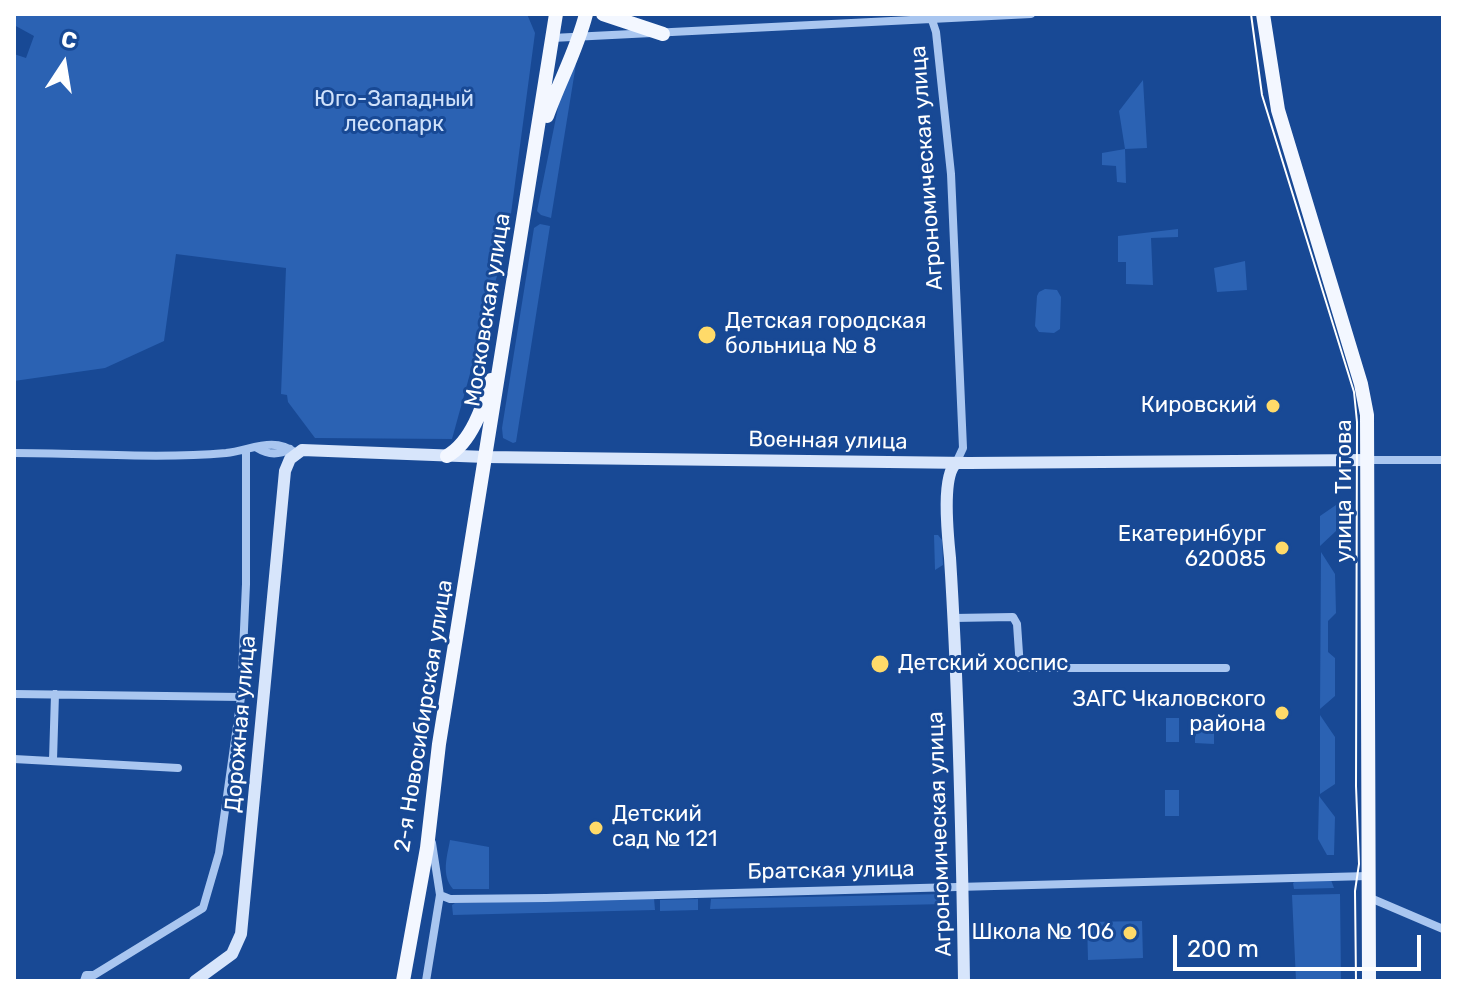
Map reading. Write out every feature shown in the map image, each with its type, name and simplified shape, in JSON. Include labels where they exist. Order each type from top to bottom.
[{"type":"main road","name":"Московская улица","points":[[486,457],[556,14]]},
{"type":"main road","name":"Московская улица","points":[[532,171],[555,94],[580,37],[586,14]]},
{"type":"main road","points":[[603,14],[663,34]]},
{"type":"main road","name":"улица Титова","points":[[1263,14],[1278,110],[1366,403],[1369,981]]},
{"type":"main road","points":[[447,456],[461,446],[483,407],[496,360],[503,350]]},
{"type":"main road","name":"2-я Новосибирская улица","points":[[403,981],[430,826],[439,744],[486,457]]},
{"type":"street","points":[[552,38],[1031,14]]},
{"type":"street","name":"Агрономическая улица","points":[[932,20],[936,32],[954,215],[963,448],[947,479],[964,981]]},
{"type":"street","name":"Военная улица","points":[[257,448],[270,443],[293,451]]},
{"type":"street","points":[[14,453],[208,454],[257,448]]},
{"type":"street","name":"Военная улица","points":[[257,448],[271,453],[302,450],[486,457],[956,463],[1367,460]]},
{"type":"street","points":[[84,981],[86,975],[94,975],[203,908],[219,853],[241,697],[246,584],[246,451]]},
{"type":"street","name":"Дорожная улица","points":[[195,981],[232,954],[241,934],[283,486],[293,451]]},
{"type":"street","points":[[1367,460],[1443,460]]},
{"type":"street","points":[[954,618],[1013,617],[1017,624],[1020,668],[1226,668]]},
{"type":"street","points":[[14,694],[241,697]]},
{"type":"street","points":[[53,760],[55,694]]},
{"type":"street","points":[[14,759],[178,768]]},
{"type":"street","points":[[426,981],[439,899],[430,826]]},
{"type":"street","name":"Братская улица","points":[[419,894],[432,894],[439,899],[530,898],[1368,876]]},
{"type":"street","points":[[1368,897],[1443,929]]},
{"type":"green space","name":"Юго-Западный лесопарк","points":[[14,14],[527,14],[535,33],[508,236],[452,439],[315,438],[288,402],[287,395],[281,394],[286,268],[176,254],[164,341],[105,368],[14,381],[14,54],[26,58],[34,36],[14,25]]},
{"type":"green space","points":[[577,58],[551,218],[537,211],[561,93]]},
{"type":"green space","points":[[1143,80],[1147,148],[1125,149],[1119,111]]},
{"type":"green space","points":[[1125,149],[1126,183],[1117,182],[1116,166],[1102,165],[1102,153]]},
{"type":"green space","points":[[540,224],[550,226],[516,442],[513,443],[503,438],[502,428],[534,228]]},
{"type":"green space","points":[[1178,229],[1178,237],[1151,238],[1153,285],[1126,284],[1126,262],[1118,262],[1118,236]]},
{"type":"green space","points":[[1245,261],[1247,290],[1217,292],[1214,268]]},
{"type":"green space","points":[[1045,289],[1057,290],[1061,297],[1060,329],[1054,333],[1039,332],[1035,326],[1037,296]]},
{"type":"green space","points":[[1336,505],[1336,531],[1320,546],[1320,516]]},
{"type":"green space","points":[[934,535],[942,540],[943,565],[935,570]]},
{"type":"green space","points":[[1321,552],[1335,574],[1336,613],[1328,621],[1328,652],[1335,658],[1335,696],[1320,709]]},
{"type":"green space","points":[[1320,715],[1335,737],[1335,784],[1320,794]]},
{"type":"green space","points":[[1166,718],[1179,718],[1179,742],[1166,742]]},
{"type":"green space","points":[[1214,721],[1214,744],[1195,743],[1195,722]]},
{"type":"green space","points":[[1165,790],[1179,790],[1179,816],[1165,816]]},
{"type":"green space","points":[[1319,796],[1335,817],[1334,855],[1327,855],[1318,839]]},
{"type":"green space","points":[[450,840],[489,847],[489,889],[453,889],[449,884],[446,859]]},
{"type":"green space","points":[[1297,880],[1331,880],[1334,888],[1294,889],[1293,883]]},
{"type":"green space","points":[[945,894],[947,904],[710,909],[711,899]]},
{"type":"green space","points":[[1340,894],[1341,981],[1296,981],[1292,895]]},
{"type":"green space","points":[[654,898],[655,910],[453,915],[452,905],[455,903]]},
{"type":"green space","points":[[698,899],[698,910],[660,911],[660,900]]},
{"type":"green space","points":[[1142,921],[1143,958],[1088,960],[1087,922]]},
{"type":"tram line","points":[[1251,14],[1262,95],[1354,392],[1357,422],[1356,786],[1359,864],[1355,891],[1356,981]]},
{"type":"place","name":"Детская городская больница № 8","points":[[707,335]]},
{"type":"place","name":"Кировский","points":[[1273,406]]},
{"type":"place","name":"Екатеринбург 620085","points":[[1282,548]]},
{"type":"place","name":"Детский хоспис","points":[[880,664]]},
{"type":"place","name":"ЗАГС Чкаловского района","points":[[1282,713]]},
{"type":"place","name":"Детский сад № 121","points":[[596,828]]},
{"type":"place","name":"Школа № 106","points":[[1130,933]]}]
